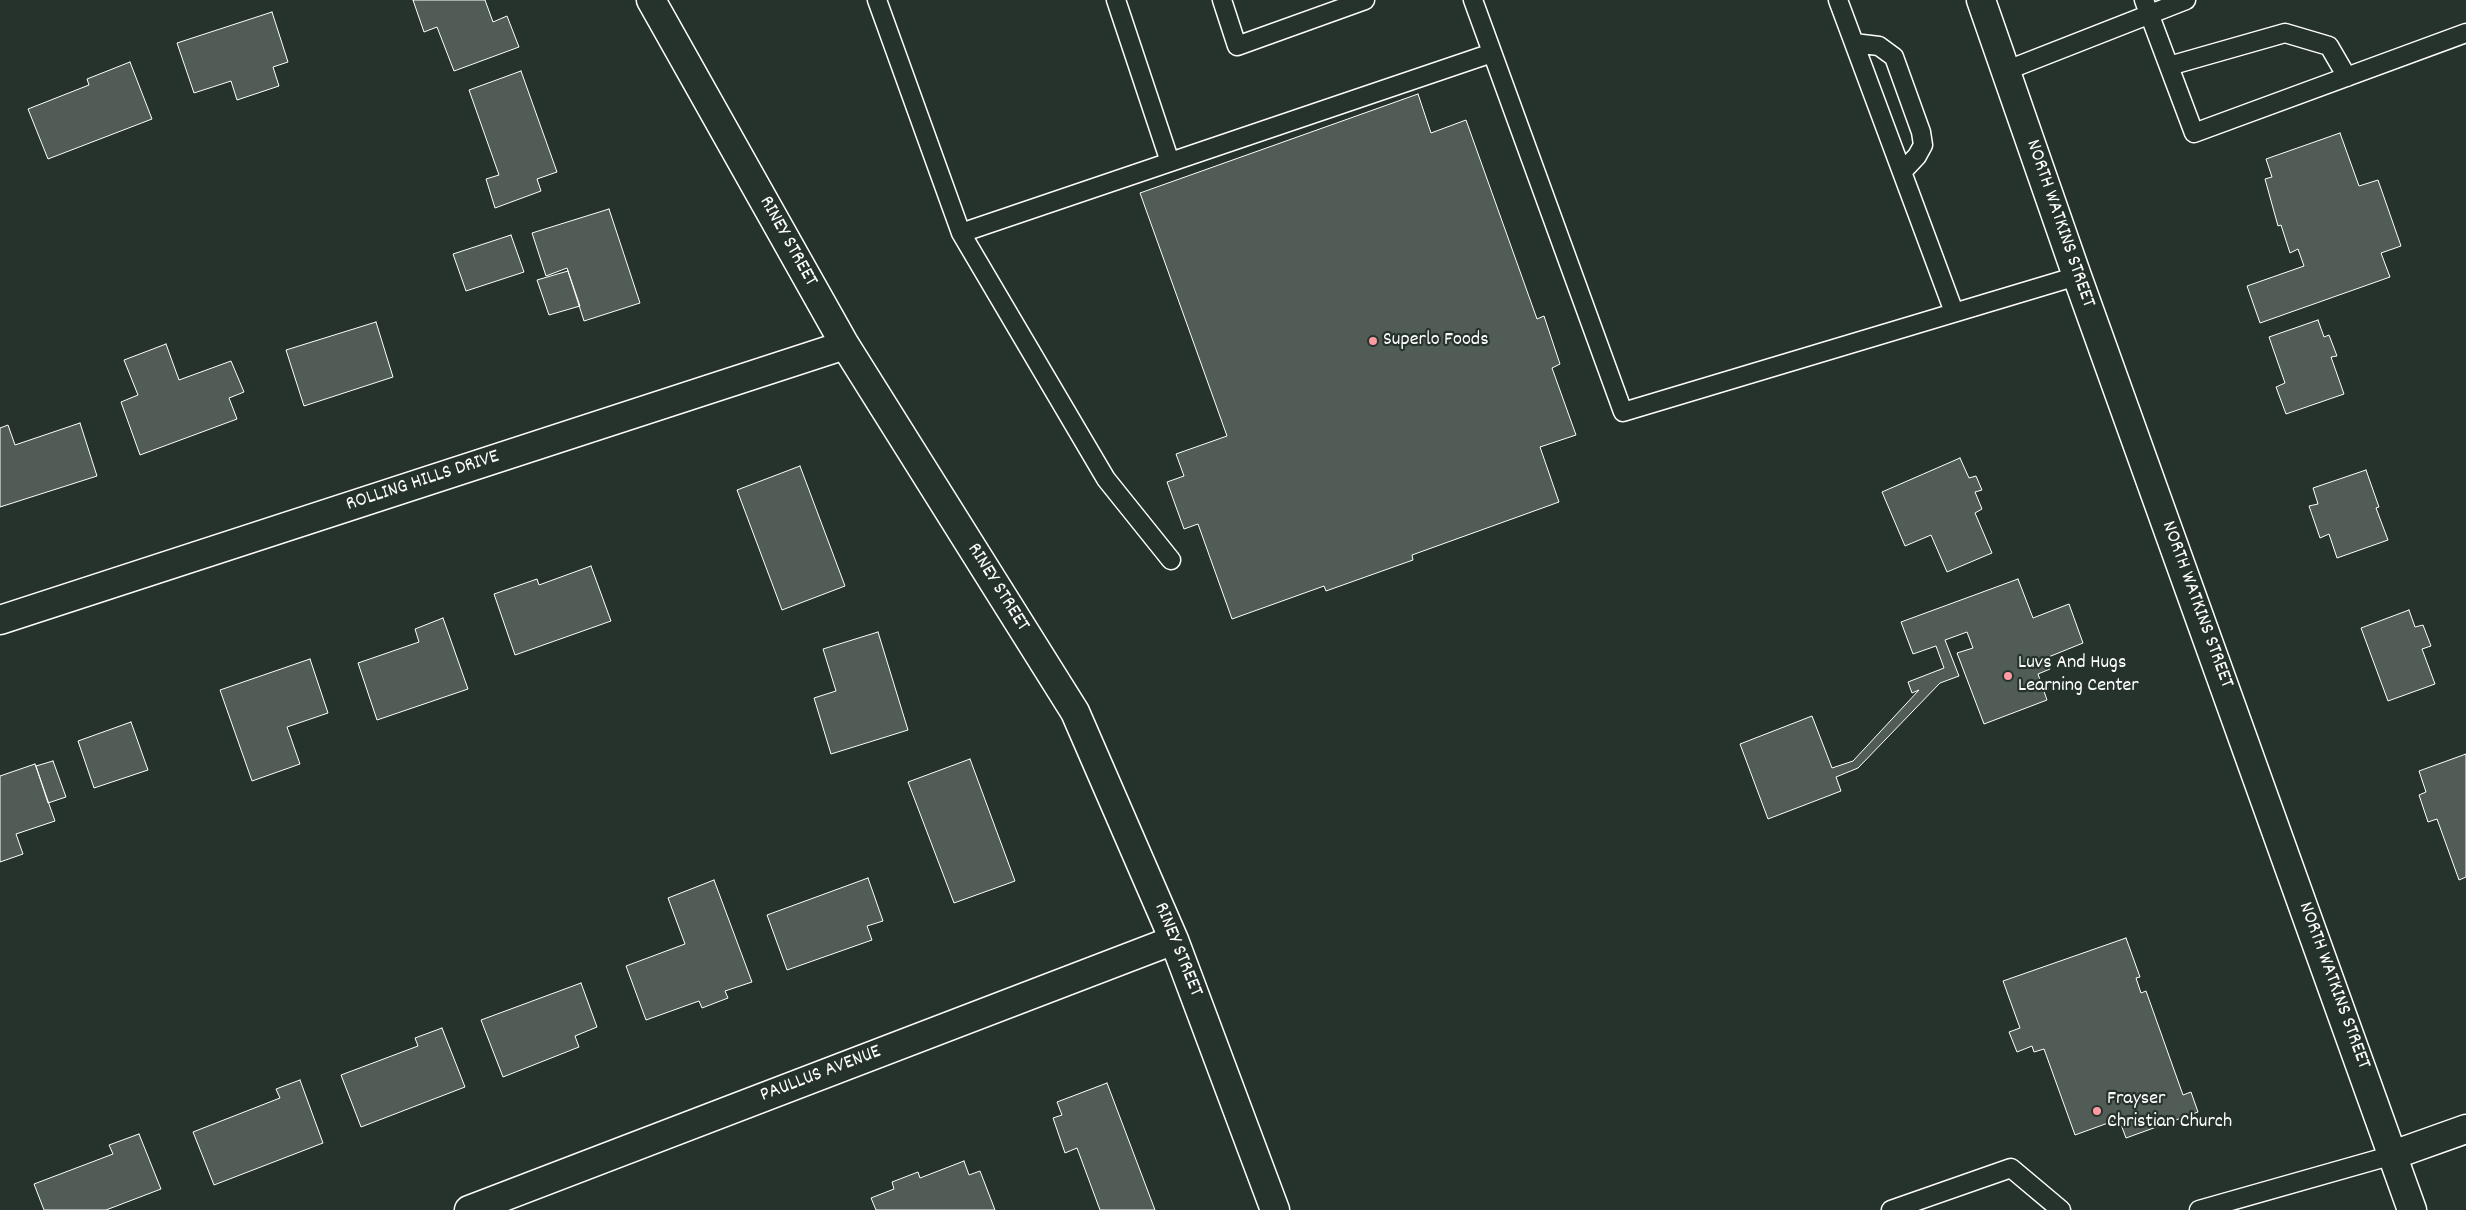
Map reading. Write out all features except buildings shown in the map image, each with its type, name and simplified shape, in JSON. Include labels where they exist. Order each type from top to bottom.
[{"type":"street","name":"RINEY STREET","points":[[651,0],[846,345],[1075,712],[1174,940],[1275,1210]]},
{"type":"street","name":"NORTH WATKINS STREET","points":[[1982,0],[2077,276],[2412,1210]]},
{"type":"street","name":"ROLLING HILLS DRIVE","points":[[0,620],[846,345]]},
{"type":"street","name":"PAULLUS AVENUE","points":[[469,1210],[1174,940]]},
{"type":"street","points":[[2393,1155],[2466,1129]]},
{"type":"lane","points":[[877,0],[961,233],[1106,479],[1172,560]]},
{"type":"lane","points":[[1116,0],[1170,162]]},
{"type":"lane","points":[[1222,0],[1237,46],[1365,0]]},
{"type":"lane","points":[[1473,0],[1623,412],[2077,276]]},
{"type":"lane","points":[[1838,0],[1954,312]]},
{"type":"lane","points":[[2005,71],[2147,7],[2186,0]]},
{"type":"lane","points":[[2147,7],[2194,133],[2466,33]]},
{"type":"lane","points":[[2170,66],[2285,34],[2329,46],[2347,77]]},
{"type":"lane","points":[[1854,43],[1879,46],[1894,57],[1921,132],[1923,144],[1917,156],[1902,172]]},
{"type":"lane","points":[[961,233],[1492,53]]},
{"type":"lane","points":[[2199,1210],[2393,1155]]},
{"type":"lane","points":[[1891,1210],[2011,1168],[2061,1210]]},
{"type":"place","name":"Superlo Foods","points":[[1373,341]]},
{"type":"place","name":"Luvs And Hugs Learning Center","points":[[2008,676]]},
{"type":"place","name":"Frayser Christian Church","points":[[2097,1111]]}]
